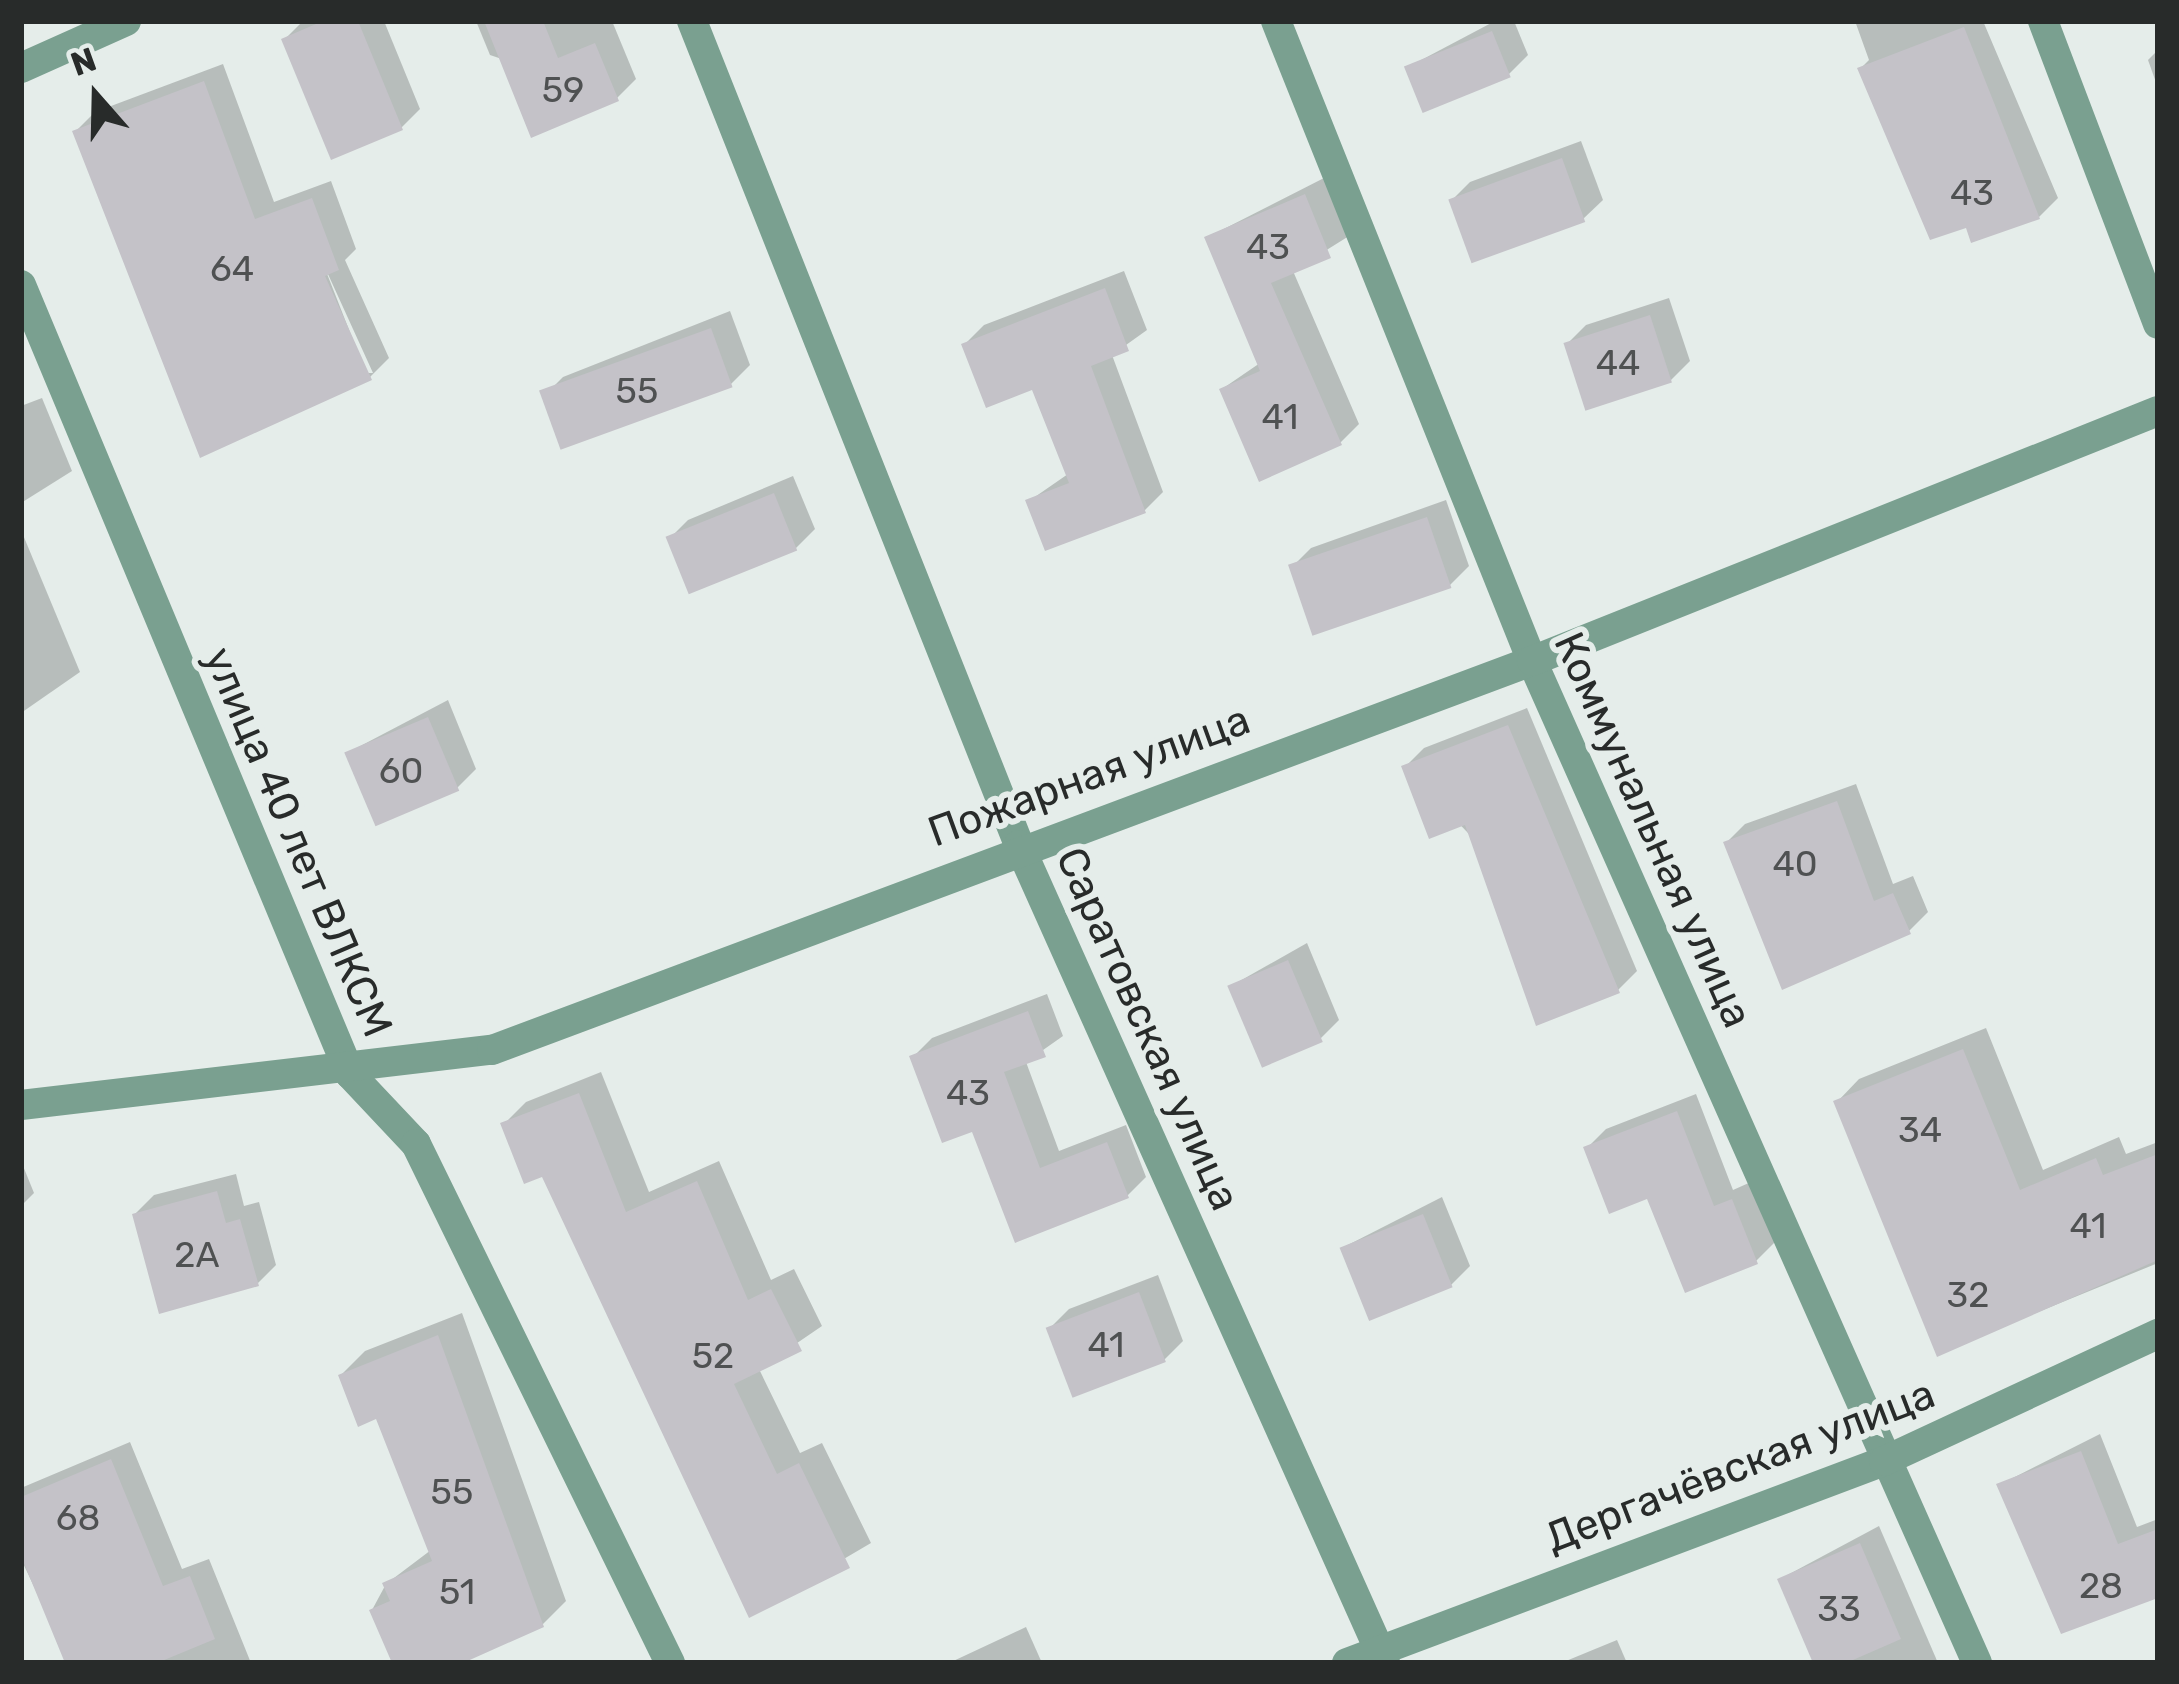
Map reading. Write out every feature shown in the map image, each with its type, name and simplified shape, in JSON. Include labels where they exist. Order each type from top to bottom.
[{"type":"street","points":[[21,68],[126,21]]},
{"type":"street","name":"Саратовская улица","points":[[692,21],[1019,844],[1382,1656]]},
{"type":"street","name":"Коммунальная улица","points":[[1276,21],[1532,661],[1977,1663]]},
{"type":"street","points":[[2043,21],[2158,324]]},
{"type":"street","name":"улица 40 лет ВЛКСМ","points":[[21,285],[350,1074],[416,1144],[670,1663]]},
{"type":"street","name":"Пожарная улица","points":[[21,1105],[350,1074],[492,1050],[1019,844],[1532,661],[2158,411]]},
{"type":"street","name":"Дергачёвская улица","points":[[1347,1663],[1382,1656],[1884,1461],[2158,1334]]},
{"type":"building","points":[[323,21],[358,21],[403,130],[331,160],[281,39]]},
{"type":"building","points":[[484,21],[543,21],[558,58],[595,43],[619,101],[531,138]]},
{"type":"building","points":[[1964,27],[2040,219],[1971,243],[1966,228],[1930,240],[1857,68]]},
{"type":"building","points":[[1492,31],[1511,77],[1423,113],[1404,67]]},
{"type":"building","points":[[204,81],[255,219],[312,198],[339,270],[325,276],[372,380],[200,458],[72,131]]},
{"type":"building","points":[[1562,158],[1585,222],[1472,263],[1448,199]]},
{"type":"building","points":[[1305,194],[1331,258],[1271,283],[1342,445],[1259,482],[1219,389],[1260,371],[1204,237]]},
{"type":"building","points":[[1105,288],[1129,351],[1091,366],[1146,513],[1045,551],[1025,500],[1069,483],[1032,390],[986,408],[961,344]]},
{"type":"building","points":[[1650,315],[1672,383],[1585,411],[1563,343]]},
{"type":"building","points":[[711,328],[733,387],[561,450],[539,391]]},
{"type":"building","points":[[774,493],[797,550],[689,594],[666,537]]},
{"type":"building","points":[[1427,517],[1451,588],[1312,636],[1288,565]]},
{"type":"building","points":[[428,717],[459,791],[375,826],[344,753]]},
{"type":"building","points":[[1508,725],[1620,993],[1536,1026],[1465,825],[1429,839],[1401,766]]},
{"type":"building","points":[[1837,801],[1874,901],[1893,893],[1911,934],[1782,990],[1723,842]]},
{"type":"building","points":[[1288,960],[1323,1042],[1262,1068],[1227,986]]},
{"type":"building","points":[[1028,1011],[1046,1057],[1004,1072],[1040,1168],[1107,1142],[1129,1198],[1015,1243],[972,1132],[942,1143],[909,1056]]},
{"type":"building","points":[[1963,1049],[2020,1190],[2096,1158],[2103,1175],[2158,1154],[2158,1260],[1937,1357],[1833,1101]]},
{"type":"building","points":[[579,1093],[626,1212],[697,1181],[748,1300],[771,1289],[802,1351],[734,1384],[777,1474],[799,1463],[850,1568],[749,1618],[542,1177],[524,1184],[500,1123]]},
{"type":"building","points":[[1677,1111],[1714,1206],[1732,1199],[1758,1264],[1685,1293],[1647,1199],[1609,1214],[1583,1147]]},
{"type":"building","points":[[217,1191],[226,1223],[240,1219],[259,1286],[159,1314],[132,1214]]},
{"type":"building","points":[[1423,1214],[1453,1287],[1369,1321],[1340,1248]]},
{"type":"building","points":[[1139,1292],[1166,1362],[1073,1398],[1046,1328]]},
{"type":"building","points":[[438,1335],[544,1627],[463,1663],[392,1663],[369,1610],[390,1601],[382,1583],[432,1561],[376,1419],[358,1427],[338,1375]]},
{"type":"building","points":[[2081,1451],[2118,1544],[2158,1529],[2158,1598],[2061,1634],[1996,1484]]},
{"type":"building","points":[[111,1459],[163,1586],[190,1576],[215,1639],[157,1663],[65,1663],[21,1556],[21,1497]]},
{"type":"building","points":[[1860,1543],[1901,1639],[1846,1663],[1813,1663],[1777,1579]]}]
